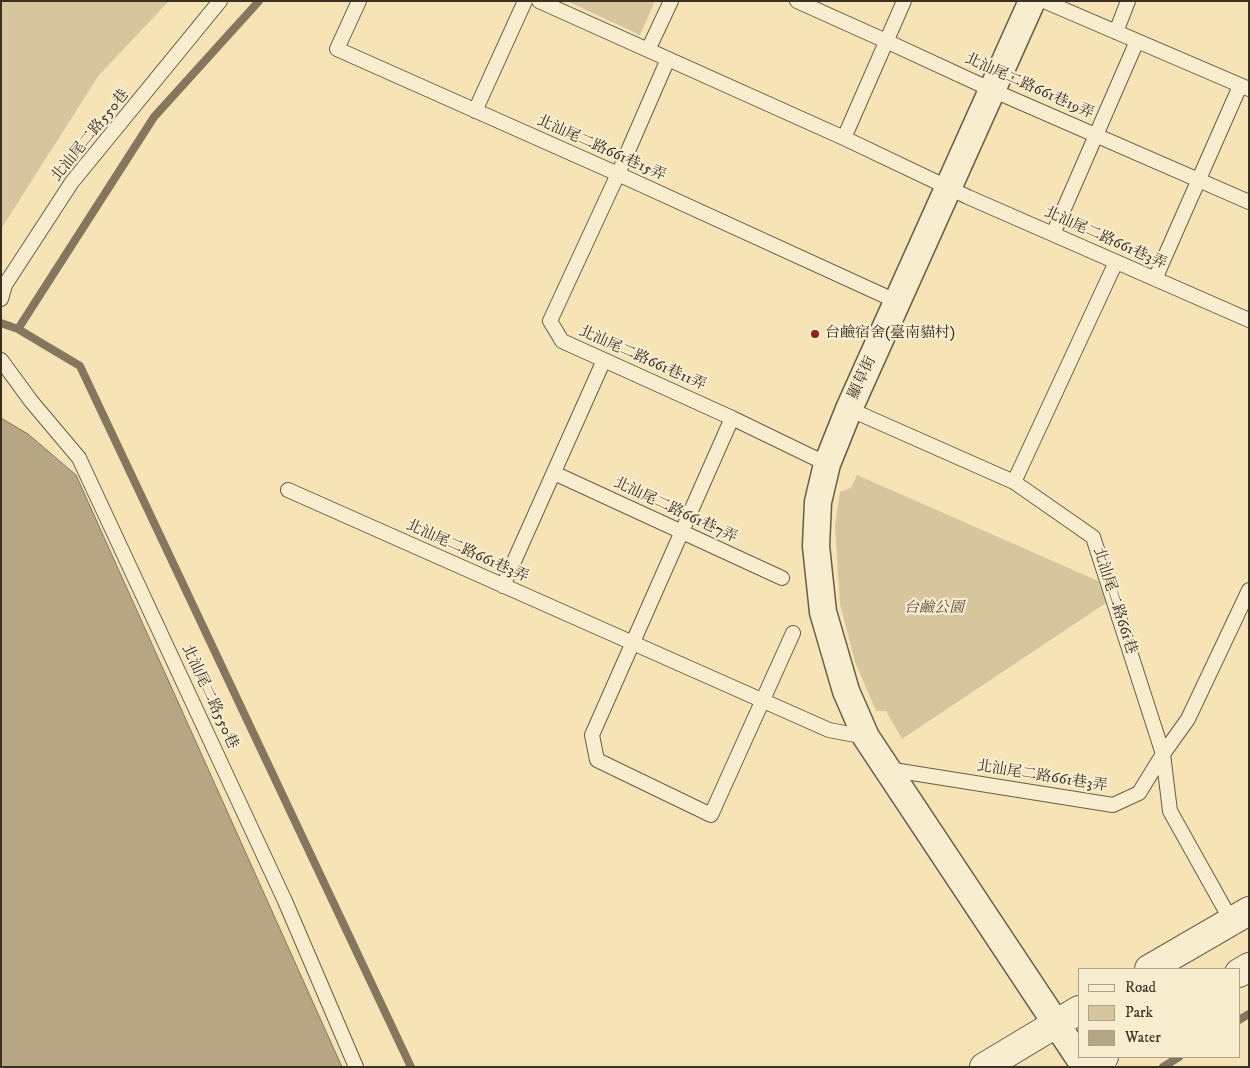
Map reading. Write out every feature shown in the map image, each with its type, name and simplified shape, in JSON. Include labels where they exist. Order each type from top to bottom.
[{"type":"street","name":"顯草街","points":[[887,769],[866,737],[846,691],[824,612],[816,546],[818,502],[827,464],[849,409],[1032,1]]},
{"type":"street","points":[[887,769],[1067,1017],[1078,1044]]},
{"type":"street","points":[[1152,968],[1240,916]]},
{"type":"street","points":[[984,1067],[1067,1017]]},
{"type":"street","points":[[1087,1067],[1102,1058]]},
{"type":"lane","name":"北汕尾二路550巷","points":[[1,300],[5,285],[72,182],[220,1]]},
{"type":"lane","name":"北汕尾二路661巷15弄","points":[[359,1],[337,49],[618,174],[898,302]]},
{"type":"lane","points":[[475,111],[524,1]]},
{"type":"lane","points":[[539,1],[844,138],[948,187]]},
{"type":"lane","points":[[648,50],[671,1]]},
{"type":"lane","name":"北汕尾二路661巷19弄","points":[[797,1],[992,90],[1249,202]]},
{"type":"lane","points":[[844,138],[904,1]]},
{"type":"lane","points":[[1044,1],[1244,88],[1199,180],[1155,279]]},
{"type":"lane","points":[[1116,32],[1128,1]]},
{"type":"lane","points":[[1053,234],[1137,41]]},
{"type":"lane","name":"北汕尾二路661巷11弄","points":[[668,60],[550,321],[562,341],[732,418],[827,464]]},
{"type":"lane","name":"北汕尾二路661巷3弄","points":[[948,187],[1249,320]]},
{"type":"lane","points":[[1014,482],[1116,262]]},
{"type":"lane","name":"北汕尾二路550巷","points":[[1,360],[79,458],[286,902],[356,1067]]},
{"type":"lane","points":[[503,586],[604,360]]},
{"type":"lane","name":"北汕尾二路661巷","points":[[849,409],[1014,482],[1093,537],[1163,754],[1170,811],[1240,916]]},
{"type":"lane","points":[[732,418],[592,735],[597,760],[711,815],[793,633]]},
{"type":"lane","name":"北汕尾二路661巷7弄","points":[[554,473],[782,578]]},
{"type":"lane","name":"北汕尾二路661巷3弄","points":[[288,490],[829,730],[866,737]]},
{"type":"lane","name":"北汕尾二路661巷3弄","points":[[887,769],[1113,805],[1139,793],[1163,754],[1188,719],[1249,590]]},
{"type":"green space","points":[[1,1],[169,1],[99,75],[1,229]]},
{"type":"green space","points":[[567,1],[655,1],[640,35]]},
{"type":"green space","name":"台鹼公園","points":[[857,475],[1098,581],[1106,603],[902,739],[886,711],[876,711],[855,662],[840,604],[835,526],[840,492],[851,488]]},
{"type":"water","points":[[1,418],[28,434],[76,475],[342,1067],[1,1067]]},
{"type":"waterway","points":[[18,329],[154,117],[259,1]]},
{"type":"waterway","points":[[1,323],[18,329],[80,366],[411,1067]]},
{"type":"waterway","points":[[1240,1019],[1249,1014]]},
{"type":"waterway","points":[[1163,1067],[1177,1058]]},
{"type":"place","name":"台鹼宿舍(臺南貓村)","points":[[815,334]]}]
